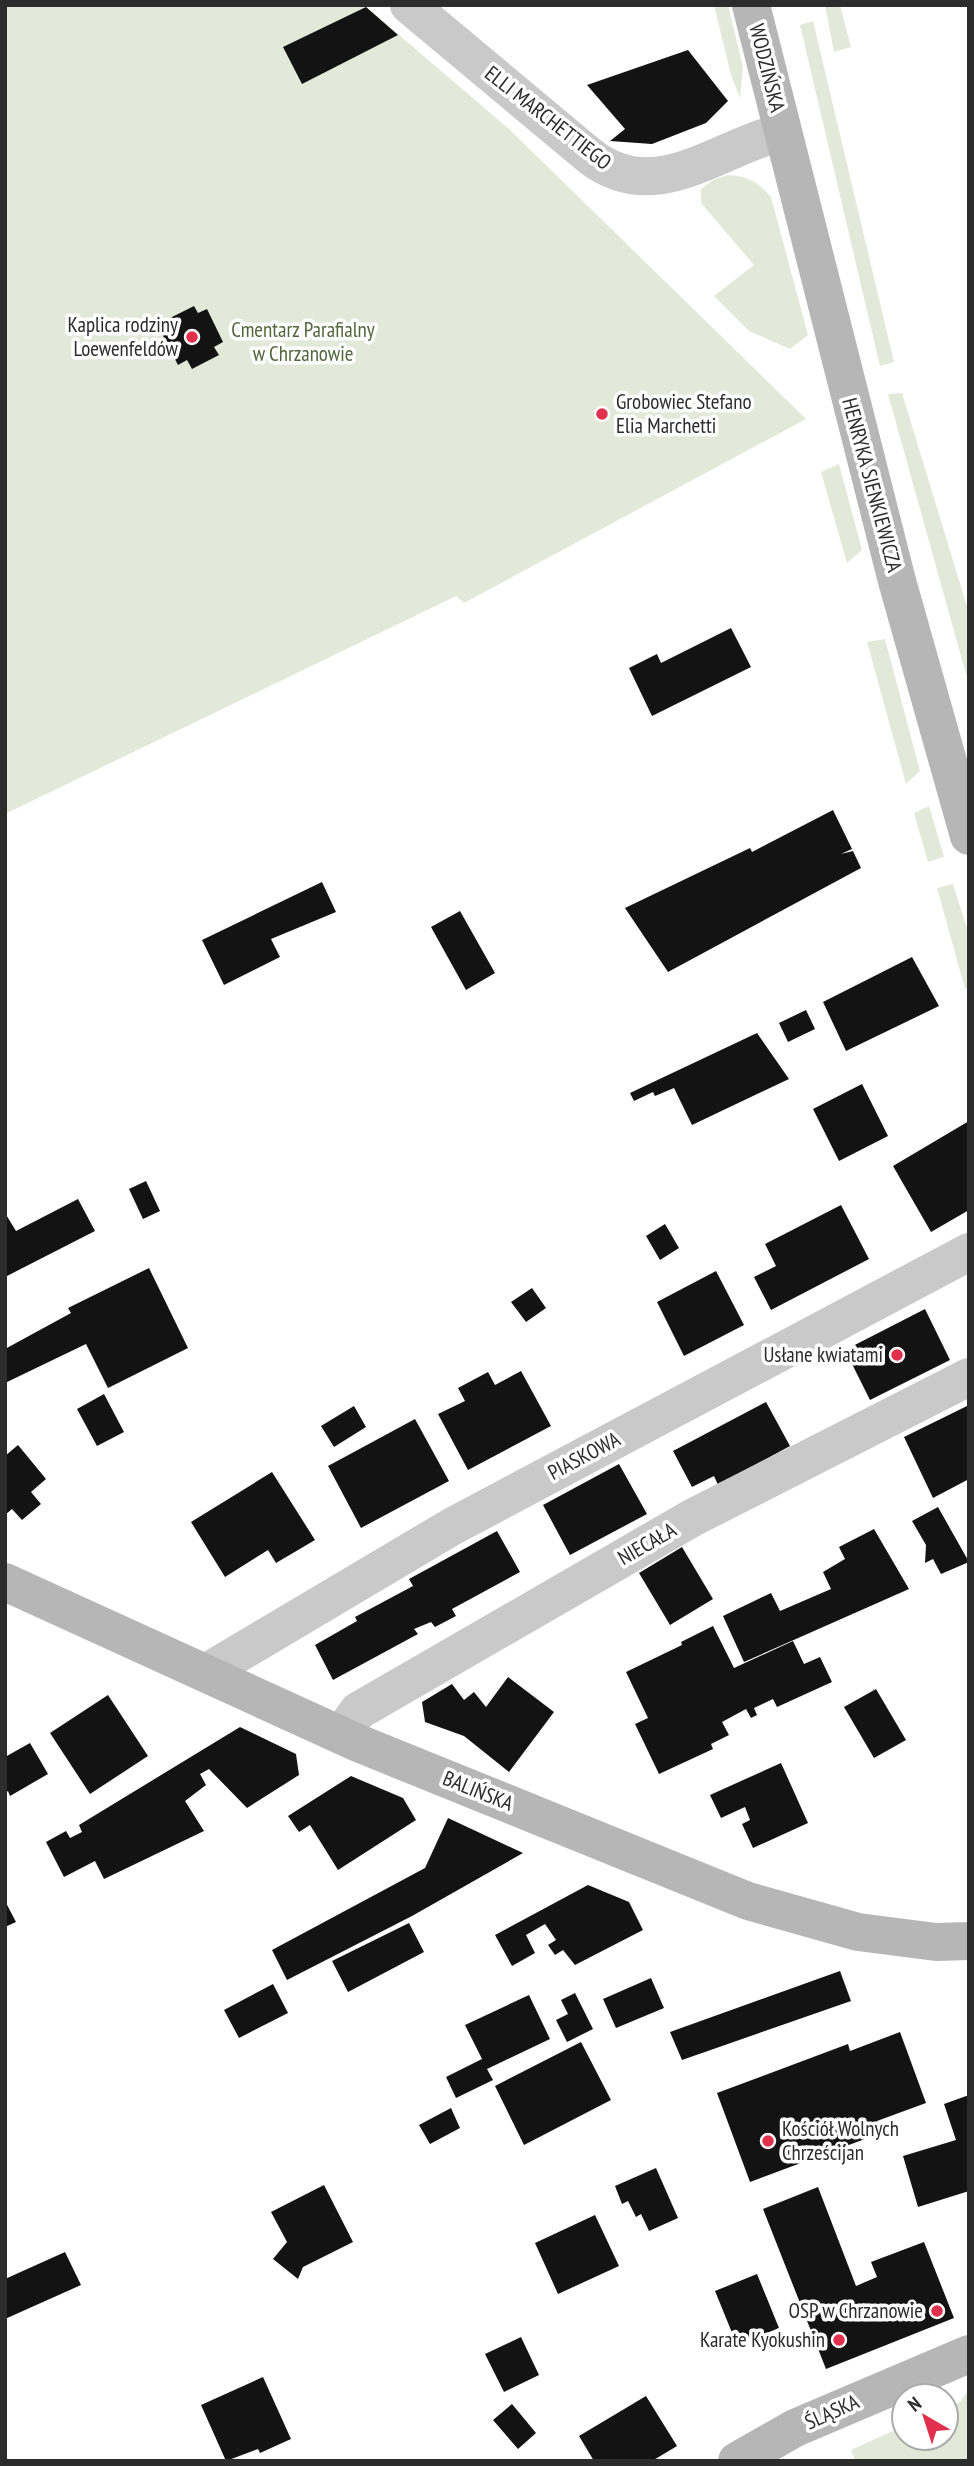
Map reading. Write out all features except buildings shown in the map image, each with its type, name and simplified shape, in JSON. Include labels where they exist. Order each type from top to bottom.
[{"type":"street","name":"ELLI MARCHETTIEGO","points":[[409,5],[591,157],[621,173],[642,178],[668,176],[757,138],[782,132]]},
{"type":"street","name":"WODZIŃSKA","points":[[751,5],[782,132]]},
{"type":"street","name":"HENRYKA SIENKIEWICZA","points":[[782,132],[897,581],[960,773],[969,836]]},
{"type":"street","name":"PIASKOWA","points":[[207,1672],[453,1526],[969,1252]]},
{"type":"street","name":"NIECAŁA","points":[[341,1735],[359,1711],[692,1518],[969,1377]]},
{"type":"street","name":"BALIŃSKA","points":[[5,1582],[341,1735],[748,1901],[858,1932],[936,1942],[969,1941]]},
{"type":"street","name":"ŚLĄSKA","points":[[737,2461],[816,2418],[969,2354]]},
{"type":"green space","name":"Cmentarz Parafialny w Chrzanowie","points":[[5,5],[364,5],[509,129],[806,419],[464,603],[456,596],[5,814]]},
{"type":"green space","points":[[714,5],[728,5],[743,67],[740,98],[731,75]]},
{"type":"green space","points":[[825,5],[840,5],[851,47],[834,52]]},
{"type":"green space","points":[[813,21],[894,362],[880,366],[800,25]]},
{"type":"green space","points":[[728,175],[752,181],[771,197],[808,335],[790,349],[749,331],[714,296],[754,265],[701,203],[701,189],[713,180]]},
{"type":"green space","points":[[902,393],[969,613],[969,685],[888,394]]},
{"type":"green space","points":[[839,464],[862,550],[847,563],[821,472]]},
{"type":"green space","points":[[885,639],[920,771],[906,784],[867,642]]},
{"type":"green space","points":[[929,806],[944,857],[928,862],[914,813]]},
{"type":"green space","points":[[953,884],[969,935],[969,987],[965,989],[937,888]]},
{"type":"green space","points":[[969,2390],[969,2461],[855,2461],[851,2450],[890,2432],[890,2452],[960,2452],[960,2402]]},
{"type":"place","name":"Kaplica rodziny Loewenfeldów","points":[[192,337]]},
{"type":"place","name":"Grobowiec Stefano Elia Marchetti","points":[[602,414]]},
{"type":"place","name":"Usłane kwiatami","points":[[897,1355]]},
{"type":"place","name":"Kościół Wolnych Chrześcijan","points":[[768,2141]]},
{"type":"place","name":"OSP w Chrzanowie","points":[[937,2311]]},
{"type":"place","name":"Karate Kyokushin","points":[[839,2340]]}]
